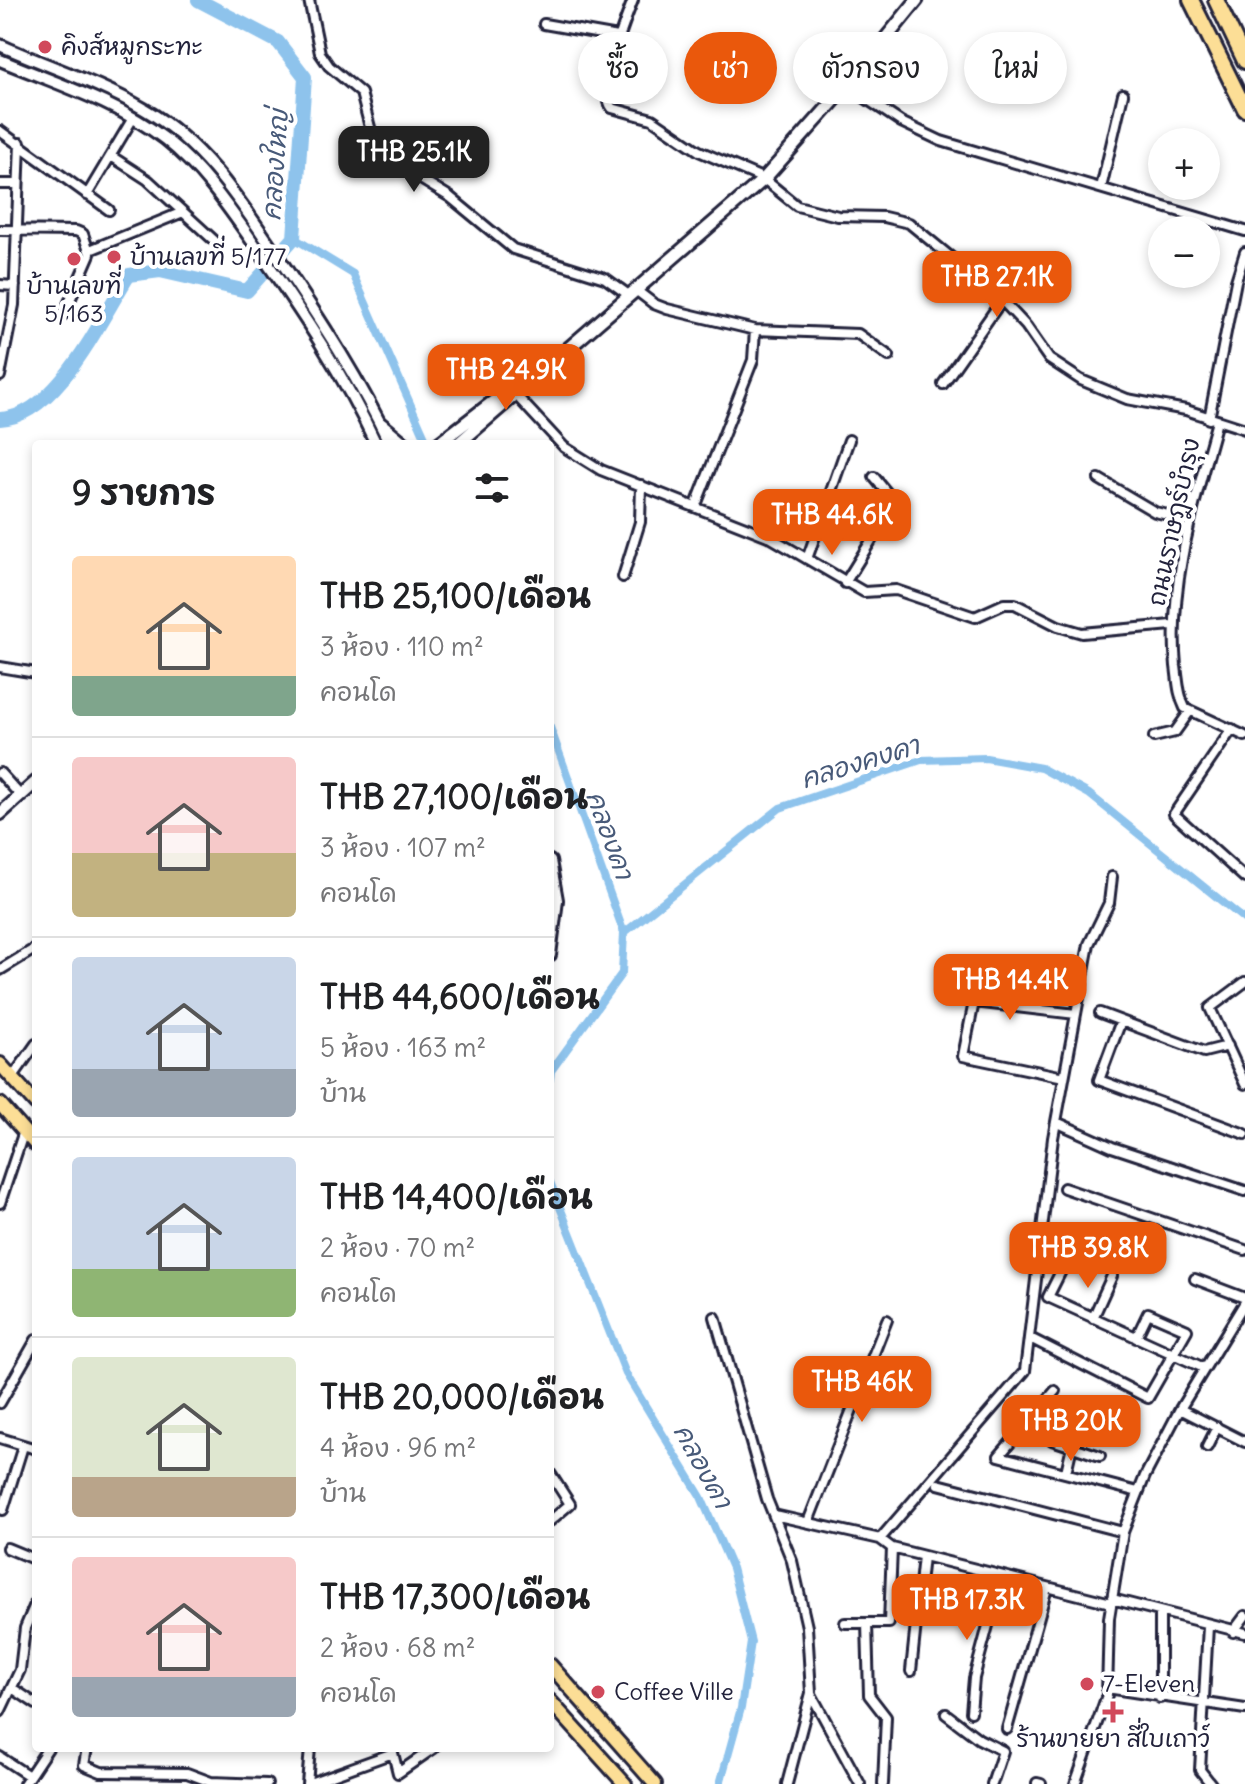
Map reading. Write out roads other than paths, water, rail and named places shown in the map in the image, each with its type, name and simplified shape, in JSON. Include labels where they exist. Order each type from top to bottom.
[{"type":"highway","points":[[1191,0],[1245,109]]},
{"type":"highway","points":[[1216,0],[1245,61]]},
{"type":"main road","points":[[891,32],[917,0]]},
{"type":"main road","points":[[458,439],[634,293],[764,179],[831,104]]},
{"type":"main road","points":[[458,439],[483,407],[541,369]]},
{"type":"main road","points":[[381,424],[400,440]]},
{"type":"main road","points":[[3,810],[32,785]]},
{"type":"main road","points":[[0,1064],[32,1100]]},
{"type":"main road","points":[[0,1104],[32,1140]]},
{"type":"main road","points":[[554,1669],[655,1784]]},
{"type":"main road","points":[[554,1705],[625,1784]]},
{"type":"street","points":[[309,0],[320,53],[329,66],[361,93],[372,135],[392,159],[450,197],[513,249],[605,278],[667,309],[755,330],[858,334],[889,356]]},
{"type":"street","points":[[620,32],[633,0]]},
{"type":"street","points":[[902,0],[907,12]]},
{"type":"street","points":[[544,24],[590,32]]},
{"type":"street","points":[[374,440],[341,373],[221,197],[166,140],[133,118],[1,60],[4,46],[145,109],[203,157],[233,190],[300,289],[388,440]]},
{"type":"street","points":[[1101,188],[1123,94]]},
{"type":"street","points":[[610,104],[612,108],[652,119],[699,151],[764,179],[797,206],[838,216],[884,217],[909,223],[1002,300],[1026,326],[1049,359],[1081,380],[1127,399],[1245,429]]},
{"type":"street","points":[[874,104],[901,122],[941,141],[1245,231]]},
{"type":"street","points":[[87,195],[133,118]]},
{"type":"street","points":[[1,134],[20,143],[109,210]]},
{"type":"street","points":[[0,376],[4,336],[15,286],[20,143]]},
{"type":"street","points":[[111,156],[148,180],[218,244]]},
{"type":"street","points":[[0,184],[17,184]]},
{"type":"street","points":[[64,314],[90,250],[183,212]]},
{"type":"street","points":[[0,230],[76,231],[83,234],[90,250]]},
{"type":"street","name":"ถนนราษฎร์บำรุง","points":[[1190,711],[1179,695],[1172,625],[1190,520],[1213,420],[1245,252]]},
{"type":"street","points":[[0,285],[15,286]]},
{"type":"street","points":[[943,384],[1002,300]]},
{"type":"street","points":[[696,505],[753,360],[755,330]]},
{"type":"street","points":[[514,393],[573,454],[768,536],[864,592],[896,590],[975,617],[1004,604],[1015,604],[1058,626],[1082,633],[1172,625]]},
{"type":"street","points":[[807,559],[849,440]]},
{"type":"street","points":[[845,583],[890,510],[892,499],[874,477]]},
{"type":"street","points":[[1099,479],[1165,516],[1190,520]]},
{"type":"street","points":[[623,577],[640,522],[641,485]]},
{"type":"street","points":[[0,667],[32,672]]},
{"type":"street","points":[[1154,737],[1175,732],[1190,711],[1245,736]]},
{"type":"street","points":[[1232,729],[1174,814],[1245,878]]},
{"type":"street","points":[[0,773],[20,795]]},
{"type":"street","points":[[880,1539],[1021,1378],[1027,1365],[1046,1182],[1056,1122],[1089,944],[1109,903],[1112,877]]},
{"type":"street","points":[[554,883],[557,900],[554,924]]},
{"type":"street","points":[[0,970],[32,950]]},
{"type":"street","points":[[1245,982],[1210,1008],[1245,1084]]},
{"type":"street","points":[[1064,1077],[963,1056],[974,1002],[1076,1014]]},
{"type":"street","points":[[1100,1013],[1204,1052],[1228,1046]]},
{"type":"street","points":[[1121,1021],[1099,1080],[1245,1134]]},
{"type":"street","points":[[12,1078],[32,1050]]},
{"type":"street","points":[[1056,1122],[1112,1147],[1245,1191]]},
{"type":"street","points":[[0,1203],[24,1131]]},
{"type":"street","points":[[1064,1188],[1245,1250]]},
{"type":"street","points":[[1065,1263],[1048,1297],[1204,1368]]},
{"type":"street","points":[[1093,1318],[1112,1276]]},
{"type":"street","points":[[1075,1784],[1107,1688],[1111,1601],[1123,1532],[1138,1492],[1180,1409],[1245,1300],[1195,1279]]},
{"type":"street","points":[[1030,1338],[1148,1398],[1187,1330],[1148,1313],[1136,1338]]},
{"type":"street","points":[[715,1317],[801,1595],[811,1693],[787,1784]]},
{"type":"street","points":[[808,1522],[887,1320]]},
{"type":"street","points":[[0,1403],[32,1347]]},
{"type":"street","points":[[1055,1391],[999,1456],[1138,1492]]},
{"type":"street","points":[[1180,1409],[1245,1442]]},
{"type":"street","points":[[1207,1447],[1217,1427]]},
{"type":"street","points":[[0,1438],[32,1448]]},
{"type":"street","points":[[1052,1440],[1100,1456]]},
{"type":"street","points":[[3,1510],[23,1446]]},
{"type":"street","points":[[1066,1472],[1072,1446]]},
{"type":"street","points":[[554,1479],[570,1504],[554,1518]]},
{"type":"street","points":[[938,1484],[1123,1532]]},
{"type":"street","points":[[774,1515],[808,1522],[811,1526],[880,1539],[892,1548],[1001,1577],[1245,1633]]},
{"type":"street","points":[[7,1548],[32,1558]]},
{"type":"street","points":[[845,1623],[889,1623],[892,1548]]},
{"type":"street","points":[[911,1671],[923,1556]]},
{"type":"street","points":[[971,1712],[974,1678],[1001,1577]]},
{"type":"street","points":[[1007,1729],[1047,1588]]},
{"type":"street","points":[[0,1712],[23,1661],[25,1628],[32,1611]]},
{"type":"street","points":[[1160,1612],[1160,1698]]},
{"type":"street","points":[[1233,1632],[1245,1616]]},
{"type":"street","points":[[867,1623],[869,1695],[886,1717],[883,1784]]},
{"type":"street","points":[[1208,1626],[1200,1770],[1211,1784]]},
{"type":"street","points":[[25,1641],[32,1642]]},
{"type":"street","points":[[12,1688],[32,1701]]},
{"type":"street","points":[[1107,1688],[1245,1709]]},
{"type":"street","points":[[811,1693],[860,1784]]},
{"type":"street","points":[[946,1714],[987,1744],[1003,1751],[992,1784]]},
{"type":"street","points":[[0,1757],[27,1780],[45,1752]]},
{"type":"street","points":[[86,1752],[84,1765],[101,1772],[187,1773],[211,1782],[267,1784]]},
{"type":"street","points":[[310,1752],[307,1784],[390,1752]]},
{"type":"street","points":[[393,1752],[396,1770],[402,1773],[429,1752]]},
{"type":"waterway","name":"คลองใหญ่","points":[[0,419],[21,414],[40,402],[58,384],[91,339],[129,275],[160,271],[247,291],[294,238],[305,77],[278,42],[198,0]]},
{"type":"waterway","name":"คลองคา","points":[[294,238],[353,274],[426,440]]},
{"type":"waterway","name":"คลองคา","points":[[554,738],[624,933],[622,973],[554,1067]]},
{"type":"waterway","name":"คลองคงคา","points":[[624,933],[780,808],[921,760],[986,758],[1041,768],[1089,794],[1245,920]]},
{"type":"waterway","name":"คลองคา","points":[[554,1192],[626,1374],[701,1497],[732,1568],[751,1642],[741,1708],[720,1784]]},
{"type":"place","name":"คิงส์หมูกระทะ","points":[[45,47]]},
{"type":"place","name":"บ้านเลขที่ 5/177","points":[[114,257]]},
{"type":"place","name":"บ้านเลขที่ 5/163","points":[[74,259]]},
{"type":"place","name":"7-Eleven","points":[[1087,1684]]},
{"type":"place","name":"Coffee Ville","points":[[598,1692]]},
{"type":"place","name":"ร้านขายยา สี่ใบเถาว์","points":[[1113,1712]]}]
